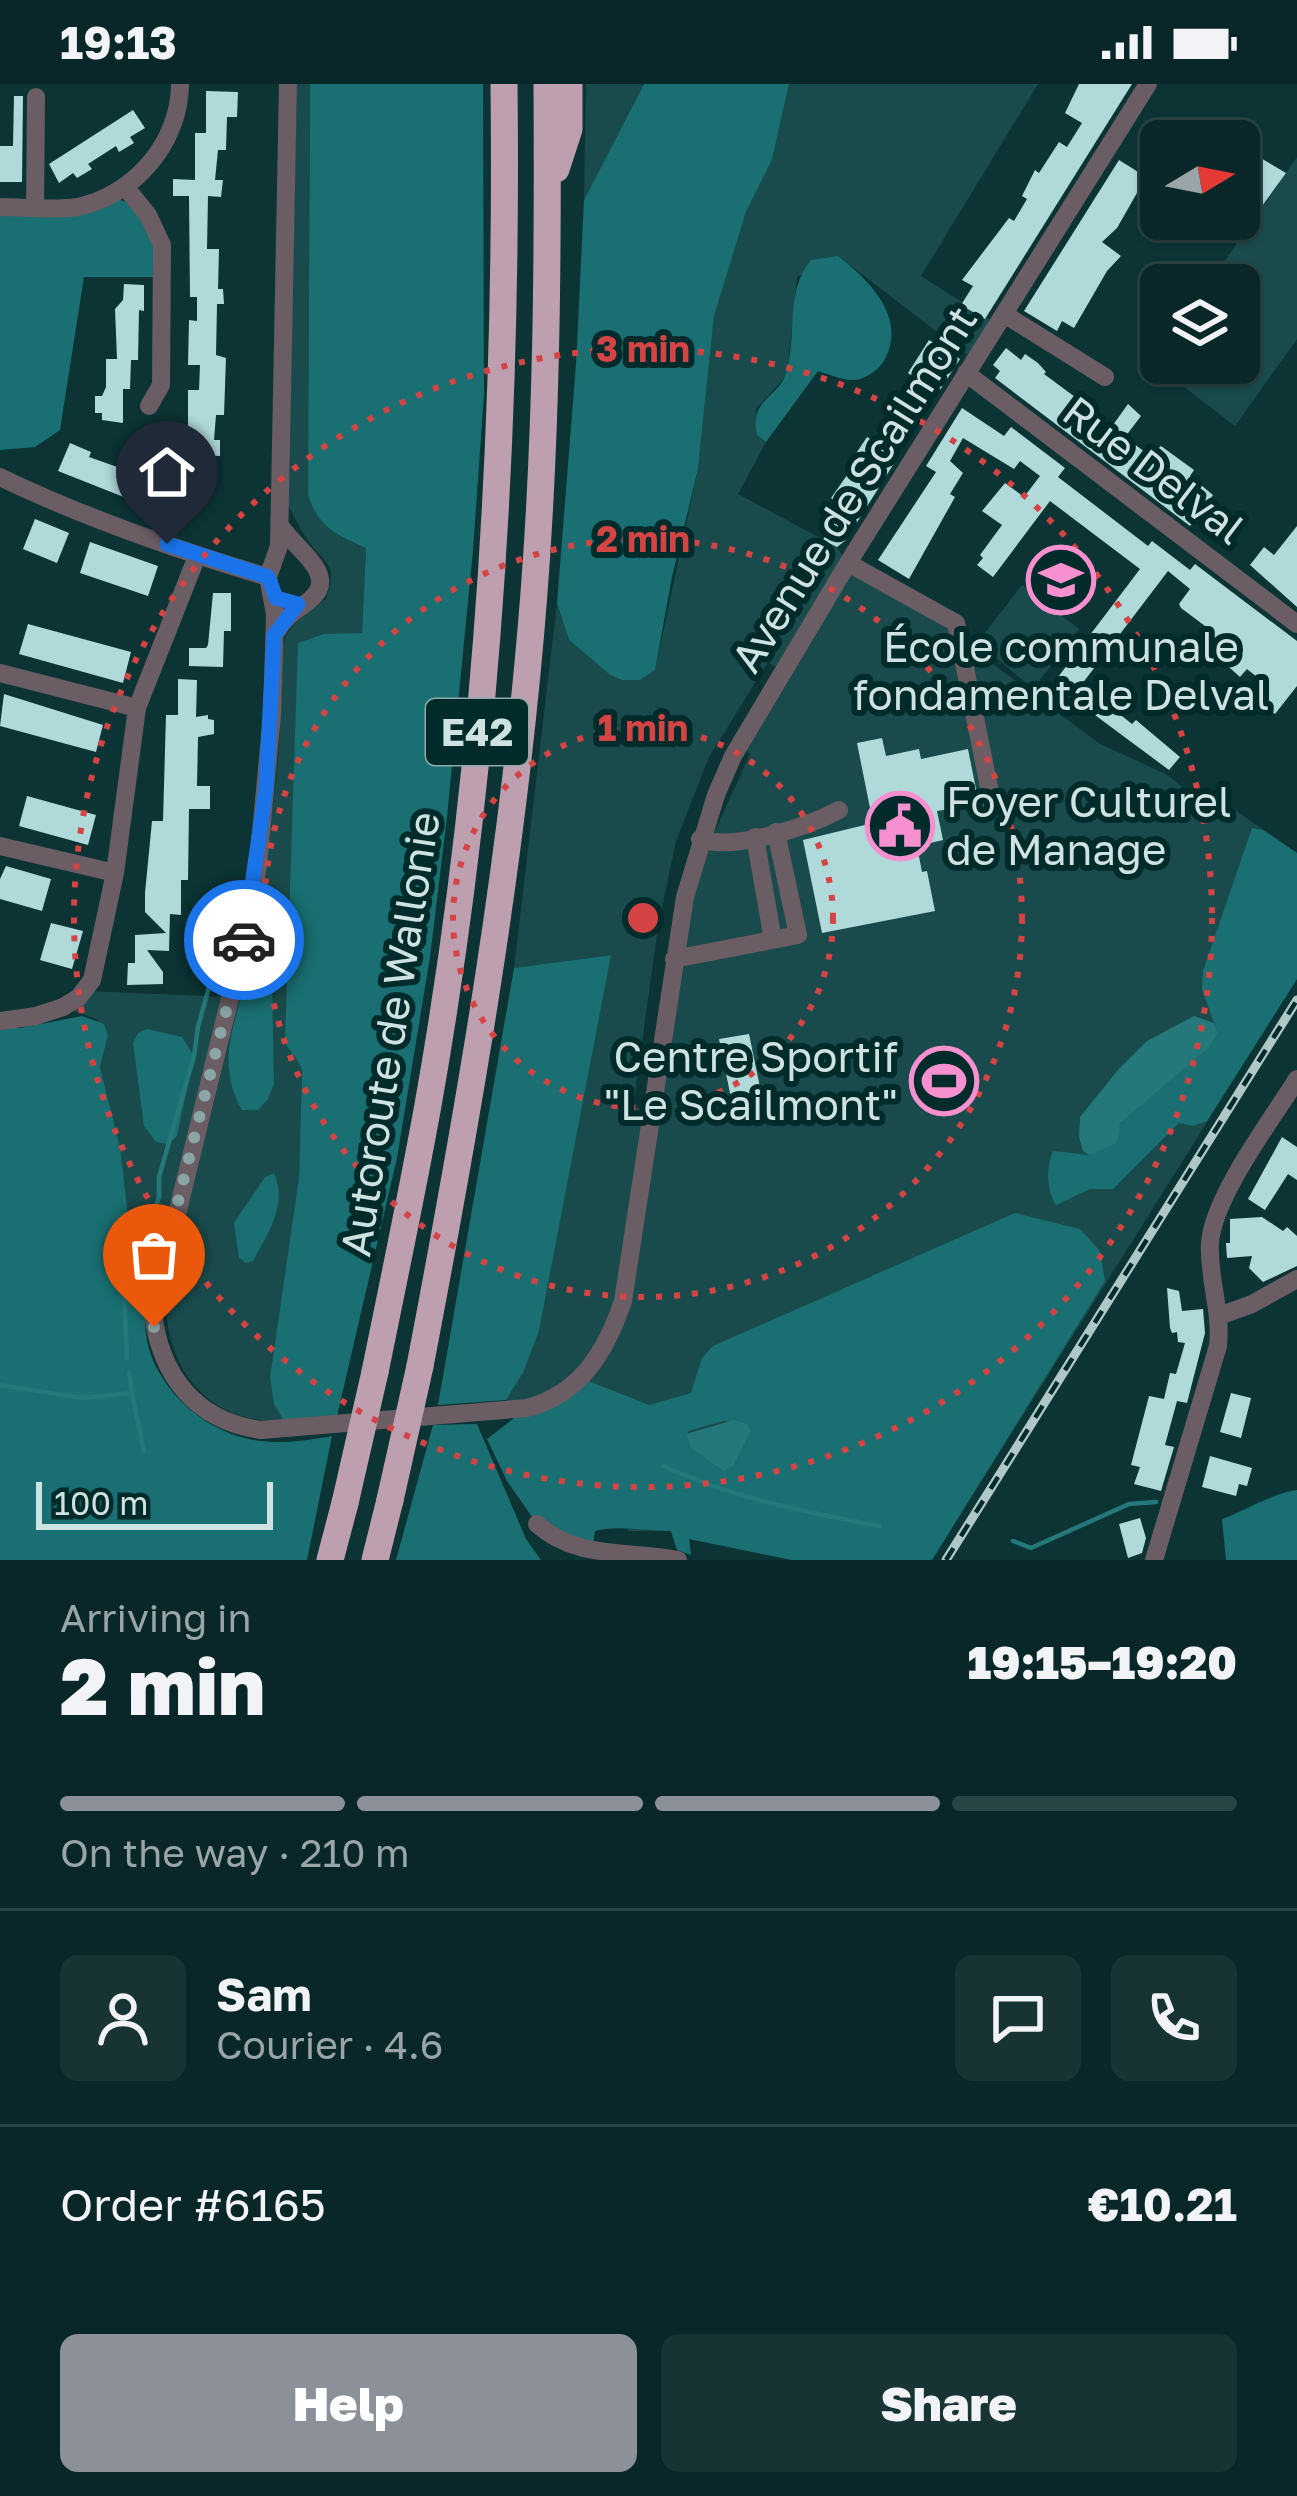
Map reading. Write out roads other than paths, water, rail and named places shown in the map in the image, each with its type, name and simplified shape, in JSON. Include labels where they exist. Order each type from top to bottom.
[{"type":"highway","name":"Autoroute de Wallonie","points":[[330,1560],[375,1372],[429,1101],[478,720],[501,416],[504,84]]},
{"type":"highway","name":"Autoroute de Wallonie","points":[[375,1560],[420,1366],[489,978],[512,808],[539,506],[547,84]]},
{"type":"highway","points":[[548,196],[569,129],[569,84]]},
{"type":"street","points":[[0,207],[85,205],[125,188],[170,131],[180,84]]},
{"type":"street","points":[[274,635],[270,575],[279,546],[288,84]]},
{"type":"street","name":"Avenue de Scailmont","points":[[274,635],[266,788],[251,904],[153,1312],[157,1341],[177,1385],[204,1410],[238,1427],[288,1430],[527,1408],[555,1398],[600,1358],[623,1301],[674,959],[700,839],[733,756],[848,562],[1148,84]]},
{"type":"street","points":[[34,208],[36,97]]},
{"type":"street","points":[[125,188],[148,214],[162,245],[161,385],[149,406]]},
{"type":"street","points":[[1004,314],[1105,376]]},
{"type":"street","name":"Rue Delval","points":[[967,374],[1297,624]]},
{"type":"street","points":[[0,477],[197,556],[270,575]]},
{"type":"street","points":[[274,635],[298,604],[314,597],[320,581],[316,565],[279,522]]},
{"type":"street","points":[[270,575],[286,554],[303,554]]},
{"type":"street","points":[[0,1021],[50,1012],[85,992],[97,968],[137,709],[197,556]]},
{"type":"street","points":[[848,562],[958,626],[993,807]]},
{"type":"street","points":[[270,575],[276,598],[298,604]]},
{"type":"street","points":[[0,673],[137,709]]},
{"type":"street","points":[[700,839],[722,844],[799,828],[839,810]]},
{"type":"street","points":[[674,959],[798,935],[776,832]]},
{"type":"street","points":[[754,837],[773,940]]},
{"type":"street","points":[[0,846],[115,873]]},
{"type":"street","points":[[1154,1560],[1217,1346],[1219,1316],[1210,1253],[1217,1210],[1297,1079]]},
{"type":"street","points":[[1219,1316],[1297,1279]]},
{"type":"street","points":[[537,1524],[553,1539],[577,1550],[678,1560]]},
{"type":"waterway","points":[[127,1358],[124,1294],[159,1197],[159,1177],[223,936]]},
{"type":"waterway","points":[[129,1373],[132,1391]]},
{"type":"waterway","points":[[0,1385],[82,1398],[132,1393],[144,1452]]},
{"type":"waterway","points":[[663,1466],[742,1495],[880,1526]]},
{"type":"waterway","points":[[1013,1541],[1031,1548],[1129,1504],[1156,1502]]},
{"type":"railway","points":[[946,1560],[1297,1000]]},
{"type":"place","name":"École communale fondamentale Delval","points":[[1061,580]]},
{"type":"place","name":"Foyer Culturel de Manage","points":[[900,826]]},
{"type":"place","name":"Centre Sportif \"Le Scailmont\"","points":[[944,1081]]}]
